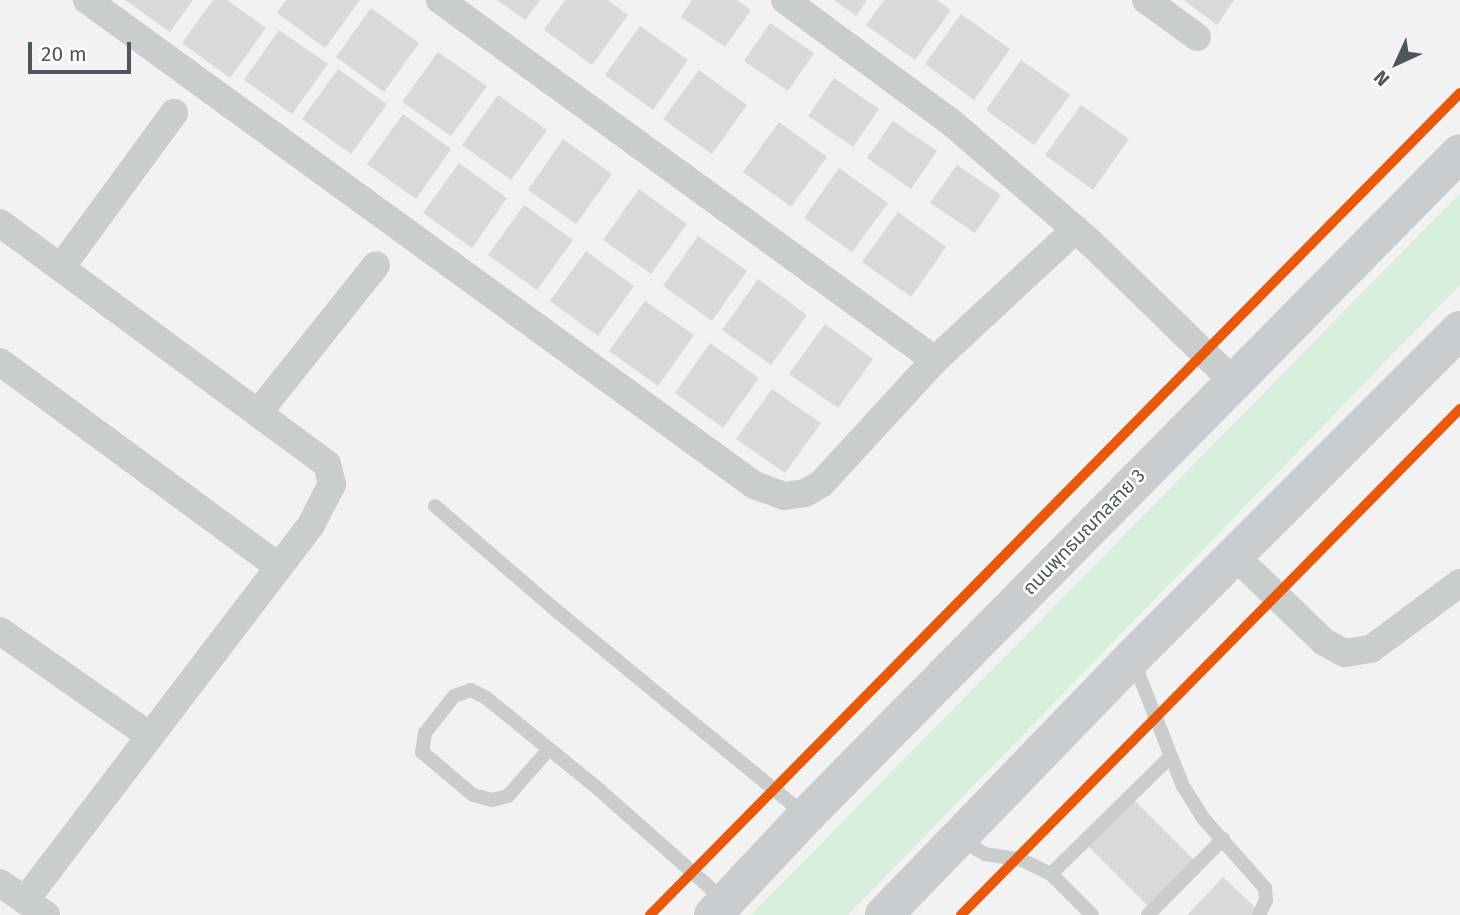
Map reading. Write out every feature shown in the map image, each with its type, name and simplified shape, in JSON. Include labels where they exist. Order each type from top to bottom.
[{"type":"main road","name":"ถนนพุทธมณฑลสาย 3","points":[[719,908],[806,816],[1460,153]]},
{"type":"main road","points":[[884,915],[960,840],[1132,658],[1236,557],[1460,330]]},
{"type":"street","points":[[87,0],[754,485],[784,496],[805,493],[821,484],[935,360],[1076,229]]},
{"type":"street","points":[[440,0],[935,360]]},
{"type":"street","points":[[785,0],[952,123],[1076,229],[1233,381]]},
{"type":"street","points":[[1146,0],[1197,37]]},
{"type":"street","points":[[62,266],[174,113]]},
{"type":"street","points":[[0,224],[62,266],[327,464],[332,484],[311,524],[150,736],[36,908],[0,883]]},
{"type":"street","points":[[258,413],[376,265]]},
{"type":"street","points":[[0,362],[279,567]]},
{"type":"street","points":[[1236,557],[1324,642],[1345,653],[1371,649],[1460,583]]},
{"type":"street","points":[[0,631],[150,736]]},
{"type":"lane","points":[[435,506],[552,607],[806,816]]},
{"type":"lane","points":[[1132,658],[1183,786],[1202,817],[1265,888],[1266,900],[1259,915]]},
{"type":"lane","points":[[549,749],[508,796],[492,800],[473,795],[422,752],[425,733],[454,696],[471,690],[485,697],[549,749],[719,908]]},
{"type":"lane","points":[[1051,874],[1171,756]]},
{"type":"lane","points":[[1148,915],[1223,839]]},
{"type":"lane","points":[[960,840],[985,854],[1022,860],[1051,874],[1092,915]]},
{"type":"green space","points":[[1460,193],[1460,285],[848,915],[751,915]]},
{"type":"building","points":[[125,0],[193,0],[170,32]]},
{"type":"building","points":[[213,0],[227,0],[266,28],[230,78],[182,43]]},
{"type":"building","points":[[286,0],[360,0],[325,48],[277,13]]},
{"type":"building","points":[[497,0],[540,0],[525,20]]},
{"type":"building","points":[[565,0],[608,0],[628,15],[592,65],[544,30]]},
{"type":"building","points":[[692,0],[737,0],[751,10],[725,47],[681,17]]},
{"type":"building","points":[[834,0],[867,0],[856,16]]},
{"type":"building","points":[[884,0],[937,0],[951,10],[915,60],[866,25]]},
{"type":"building","points":[[1184,0],[1234,0],[1217,25]]},
{"type":"building","points":[[371,8],[419,43],[384,92],[336,57]]},
{"type":"building","points":[[961,14],[1010,49],[974,100],[925,64]]},
{"type":"building","points":[[770,23],[814,53],[788,91],[744,61]]},
{"type":"building","points":[[640,26],[688,60],[653,110],[605,75]]},
{"type":"building","points":[[279,30],[328,64],[292,114],[244,80]]},
{"type":"building","points":[[438,52],[487,86],[451,136],[402,102]]},
{"type":"building","points":[[1021,60],[1070,95],[1034,145],[986,110]]},
{"type":"building","points":[[338,69],[387,104],[351,154],[302,119]]},
{"type":"building","points":[[699,70],[747,105],[712,154],[663,119]]},
{"type":"building","points":[[834,78],[879,109],[853,147],[808,116]]},
{"type":"building","points":[[498,95],[547,130],[511,180],[462,145]]},
{"type":"building","points":[[1081,105],[1129,139],[1093,190],[1045,155]]},
{"type":"building","points":[[403,114],[451,149],[416,199],[367,164]]},
{"type":"building","points":[[893,121],[937,151],[911,189],[867,158]]},
{"type":"building","points":[[779,122],[827,157],[791,207],[743,172]]},
{"type":"building","points":[[563,139],[612,174],[576,224],[528,190]]},
{"type":"building","points":[[459,163],[507,198],[472,248],[423,213]]},
{"type":"building","points":[[957,165],[1001,195],[975,233],[930,203]]},
{"type":"building","points":[[839,168],[888,203],[852,252],[804,218]]},
{"type":"building","points":[[639,189],[687,224],[651,274],[603,240]]},
{"type":"building","points":[[524,205],[573,240],[537,290],[488,255]]},
{"type":"building","points":[[898,212],[946,247],[911,297],[862,262]]},
{"type":"building","points":[[698,236],[747,271],[712,321],[663,286]]},
{"type":"building","points":[[586,251],[634,286],[598,336],[550,301]]},
{"type":"building","points":[[758,279],[807,315],[771,365],[722,330]]},
{"type":"building","points":[[645,301],[694,335],[658,386],[609,351]]},
{"type":"building","points":[[825,324],[873,359],[838,408],[789,374]]},
{"type":"building","points":[[710,343],[759,378],[723,428],[675,393]]},
{"type":"building","points":[[772,389],[821,423],[785,473],[736,439]]},
{"type":"building","points":[[1131,797],[1194,860],[1148,906],[1085,843]]},
{"type":"building","points":[[1223,877],[1257,909],[1251,915],[1187,915]]},
{"type":"cycle path","points":[[650,915],[1460,93]]},
{"type":"cycle path","points":[[961,915],[1460,409]]}]
